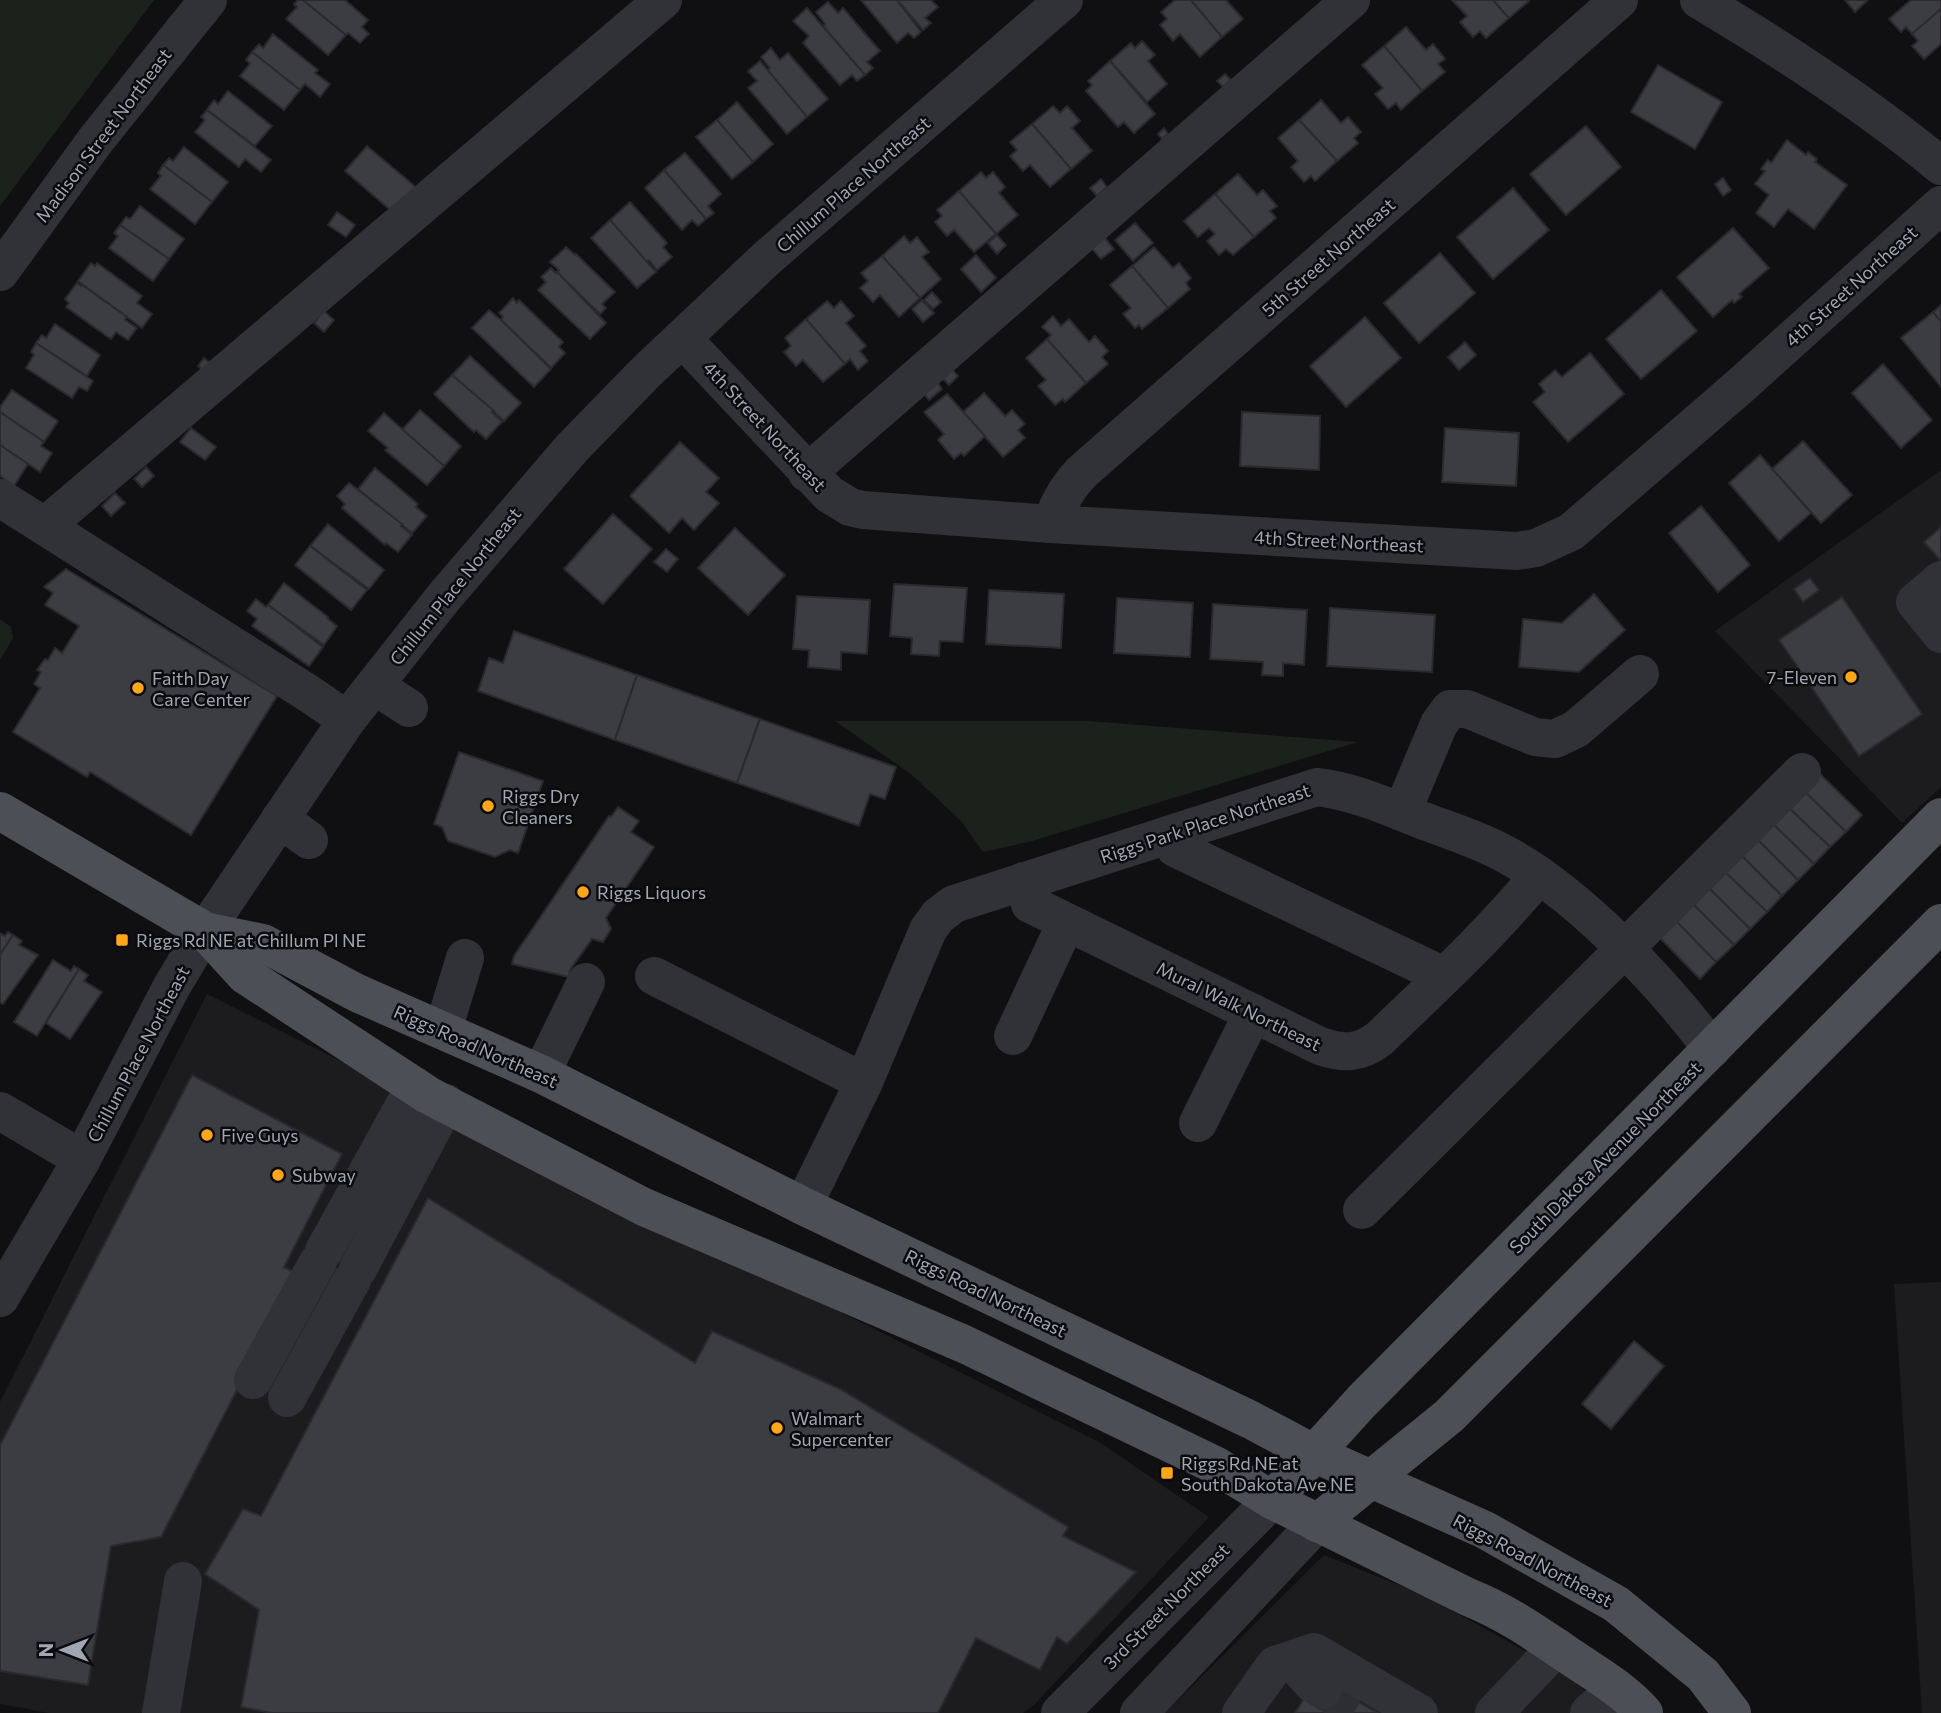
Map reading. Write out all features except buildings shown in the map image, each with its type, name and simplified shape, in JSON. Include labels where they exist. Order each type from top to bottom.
[{"type":"main road","name":"Riggs Road Northeast","points":[[0,811],[205,931],[244,975],[430,1095],[644,1207],[964,1344],[1214,1465],[1317,1523],[1468,1597],[1492,1606],[1557,1647],[1630,1700]]},
{"type":"main road","name":"South Dakota Avenue Northeast","points":[[1272,1500],[1362,1401],[1941,817]]},
{"type":"main road","points":[[1317,1523],[1449,1416],[1941,923]]},
{"type":"main road","name":"Riggs Road Northeast","points":[[205,931],[263,943],[357,992],[541,1074],[803,1206],[1238,1414],[1313,1453],[1485,1530],[1616,1604],[1703,1675],[1732,1713]]},
{"type":"street","name":"Madison Street Northeast","points":[[0,272],[95,141],[208,0]]},
{"type":"street","points":[[45,526],[663,0]]},
{"type":"street","name":"Chillum Place Northeast","points":[[0,1298],[82,1159],[172,986],[205,931],[295,830],[347,720],[444,597],[506,522],[572,449],[682,338],[767,258],[1064,0]]},
{"type":"street","points":[[807,473],[1351,0]]},
{"type":"street","name":"5th Street Northeast","points":[[1051,524],[1065,491],[1082,472],[1619,0]]},
{"type":"street","points":[[1699,0],[1789,54],[1882,119],[1941,166]]},
{"type":"street","name":"4th Street Northeast","points":[[682,338],[807,473],[839,502],[863,510],[1498,551],[1536,548],[1571,532],[1739,387],[1941,205]]},
{"type":"street","points":[[0,498],[347,720]]},
{"type":"street","points":[[1941,580],[1915,602],[1941,634]]},
{"type":"street","points":[[1402,812],[1439,724],[1450,709],[1466,709],[1535,737],[1555,739],[1576,729],[1640,674]]},
{"type":"street","points":[[375,686],[409,708]]},
{"type":"street","points":[[1362,1210],[1802,772]]},
{"type":"street","name":"Riggs Park Place Northeast","points":[[803,1206],[864,1082],[928,930],[938,916],[954,904],[1317,787],[1334,788],[1501,851],[1539,875],[1623,948],[1690,1019],[1712,1049]]},
{"type":"street","points":[[1170,835],[1175,848],[1444,976]]},
{"type":"street","name":"Mural Walk Northeast","points":[[1024,881],[1030,904],[1066,923],[1320,1046],[1337,1052],[1351,1053],[1370,1046],[1379,1039],[1444,976],[1539,875]]},
{"type":"street","points":[[1013,1036],[1066,923]]},
{"type":"street","points":[[443,1030],[465,958]]},
{"type":"street","points":[[654,976],[864,1082]]},
{"type":"street","points":[[541,1074],[586,982]]},
{"type":"street","points":[[1198,1123],[1253,1013]]},
{"type":"street","points":[[253,1380],[321,1257],[430,1095]]},
{"type":"street","points":[[287,1398],[355,1274],[430,1095]]},
{"type":"street","points":[[0,1111],[82,1159]]},
{"type":"street","name":"3rd Street Northeast","points":[[1060,1713],[1272,1500]]},
{"type":"street","points":[[1141,1712],[1317,1523]]},
{"type":"street","points":[[161,1713],[183,1581]]},
{"type":"street","points":[[1494,1713],[1557,1647]]},
{"type":"street","points":[[1241,1713],[1275,1665],[1314,1651],[1419,1713]]},
{"type":"street","points":[[1291,1660],[1312,1683],[1323,1690]]},
{"type":"street","points":[[1589,1713],[1630,1700]]},
{"type":"shaded area","points":[[0,0],[154,0],[0,206]]},
{"type":"shaded area","points":[[1941,470],[1941,787],[1902,823],[1715,631]]},
{"type":"shaded area","points":[[0,619],[11,627],[13,638],[0,660]]},
{"type":"shaded area","points":[[835,721],[1088,721],[1358,742],[1032,841],[983,852],[961,821],[912,775]]},
{"type":"shaded area","points":[[207,994],[1099,1442],[1209,1517],[1035,1704],[1023,1713],[49,1713],[0,1704],[0,1402]]},
{"type":"shaded area","points":[[1941,1282],[1941,1713],[1922,1713],[1894,1284]]},
{"type":"shaded area","points":[[1324,1555],[1424,1595],[1570,1676],[1608,1713],[1165,1713]]},
{"type":"tunnel","points":[[1323,1690],[1363,1713]]},
{"type":"place","name":"7-Eleven","points":[[1851,677]]},
{"type":"place","name":"Faith Day Care Center","points":[[138,688]]},
{"type":"place","name":"Riggs Dry Cleaners","points":[[488,806]]},
{"type":"place","name":"Riggs Liquors","points":[[583,892]]},
{"type":"place","name":"Riggs Rd NE at Chillum Pl NE","points":[[122,940]]},
{"type":"place","name":"Five Guys","points":[[207,1135]]},
{"type":"place","name":"Subway","points":[[278,1175]]},
{"type":"place","name":"Walmart Supercenter","points":[[777,1428]]},
{"type":"place","name":"Riggs Rd NE at South Dakota Ave NE","points":[[1167,1473]]}]
